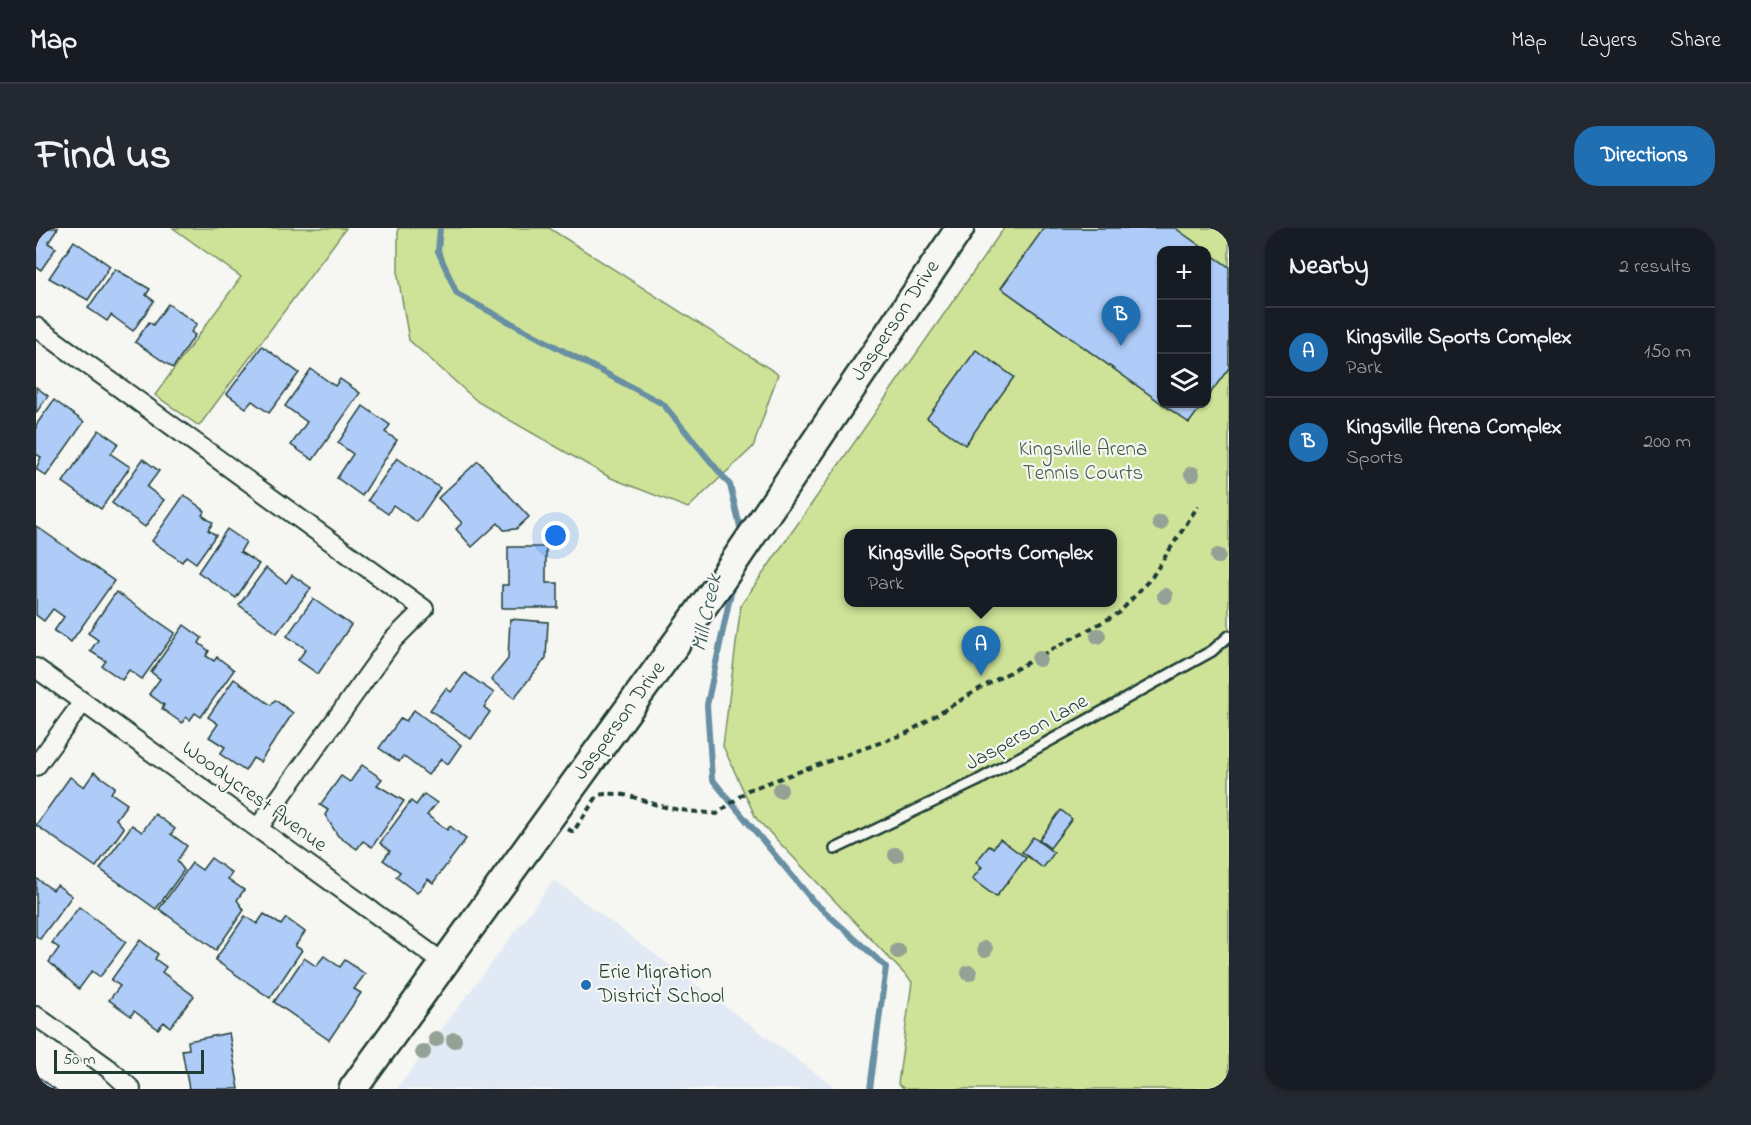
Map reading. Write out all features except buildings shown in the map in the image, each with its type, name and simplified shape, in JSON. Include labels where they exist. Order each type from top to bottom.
[{"type":"street","name":"Jasperson Drive","points":[[353,1089],[725,576],[960,228]]},
{"type":"street","points":[[36,327],[424,609],[393,640],[258,828]]},
{"type":"street","name":"Woodycrest Avenue","points":[[36,668],[445,964]]},
{"type":"street","points":[[36,766],[83,702]]},
{"type":"street","points":[[36,1016],[108,1068],[131,1089]]},
{"type":"lane","name":"Jasperson Lane","points":[[835,849],[977,781],[1212,651],[1229,636]]},
{"type":"path","points":[[552,816],[573,832],[598,795],[614,792],[632,794],[665,807],[717,814],[748,790],[907,733],[979,689],[1119,613],[1152,577],[1198,506]]},
{"type":"shaded area","name":"Erie Migration District School","points":[[554,880],[837,1089],[397,1089]]},
{"type":"green space","points":[[173,228],[346,228],[199,426],[155,395],[241,277]]},
{"type":"green space","points":[[398,228],[549,228],[778,374],[753,447],[688,508],[611,478],[478,402],[409,340],[398,276]]},
{"type":"green space","name":"Kingsville Arena Tennis Courts","points":[[1004,228],[1229,228],[1229,1089],[905,1089],[898,1084],[912,982],[756,818],[723,746],[741,605]]},
{"type":"waterway","name":"Mill Creek","points":[[440,228],[438,251],[457,294],[663,404],[730,485],[742,535]]},
{"type":"waterway","name":"Mill Creek","points":[[733,583],[707,705],[712,779],[813,901],[886,967],[870,1089]]},
{"type":"place","name":"Kingsville Arena Complex","points":[[1121,346]]},
{"type":"place","name":"Kingsville Sports Complex","points":[[981,676]]},
{"type":"place","name":"Erie Migration District School","points":[[586,985]]}]
